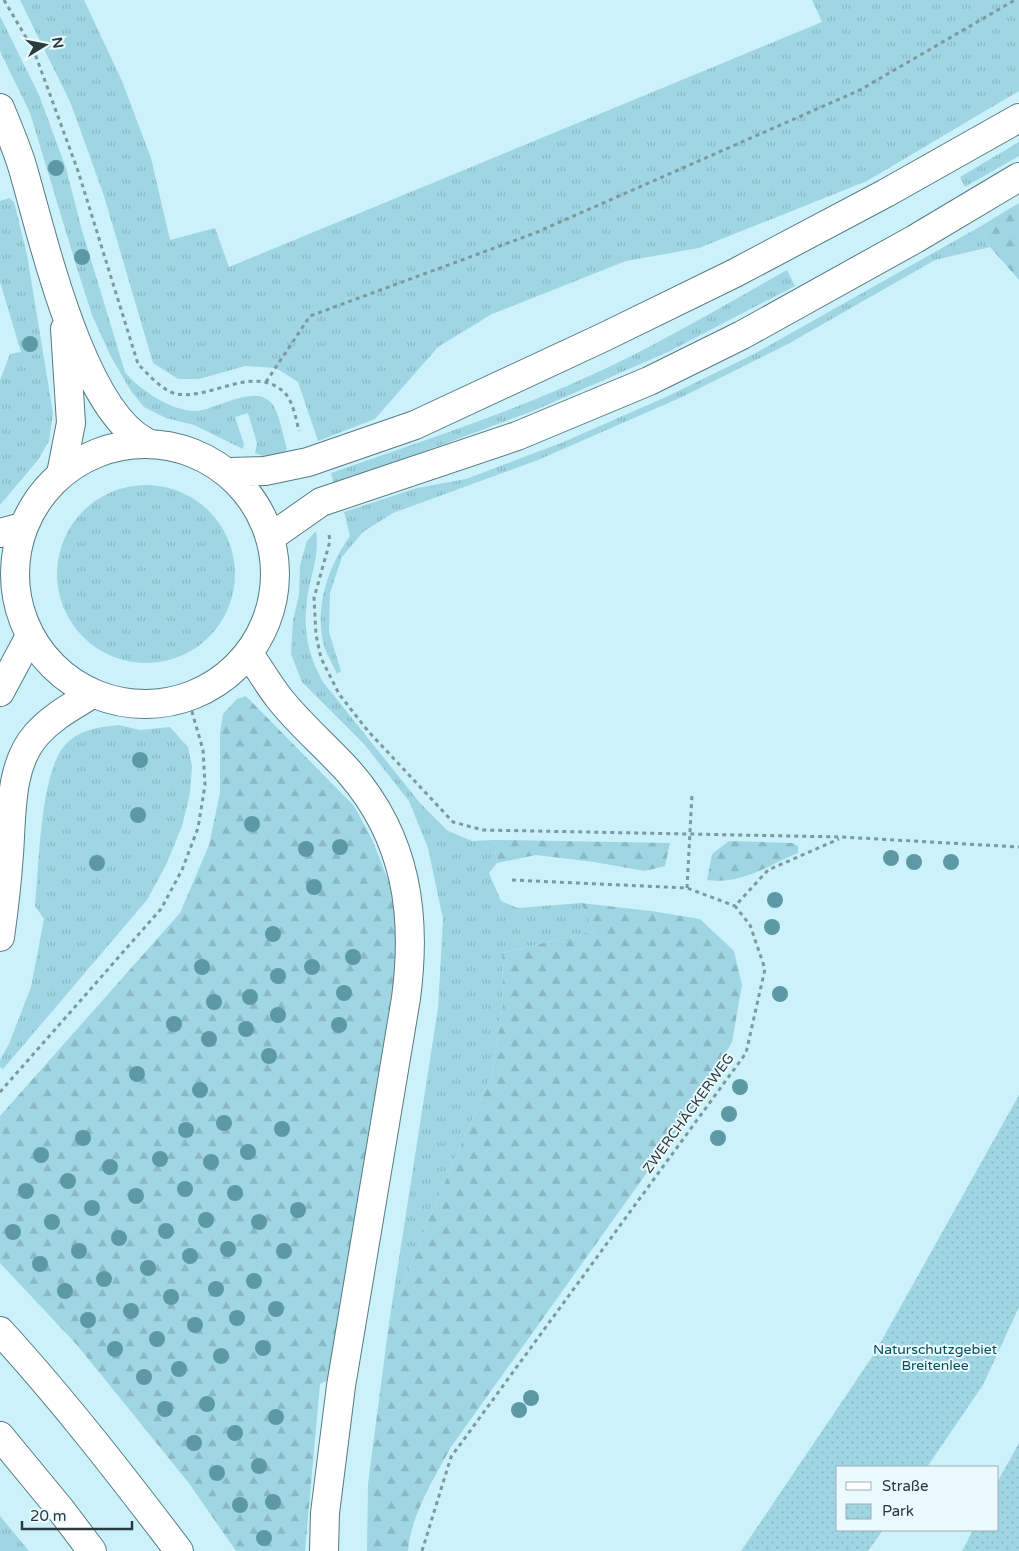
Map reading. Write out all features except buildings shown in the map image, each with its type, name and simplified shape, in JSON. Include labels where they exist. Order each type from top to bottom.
[{"type":"main road","points":[[0,108],[22,166],[63,310],[92,376],[118,420],[134,436],[146,442],[190,450],[230,472],[255,502],[271,537],[277,578],[269,618],[249,654],[222,680],[188,698],[157,705],[124,704],[92,694],[57,670],[30,636],[17,601],[11,530],[40,494],[68,467],[106,449],[146,442]]},
{"type":"main road","points":[[230,472],[265,472],[308,462],[415,425],[604,337],[735,272],[886,193],[1019,118]]},
{"type":"main road","points":[[271,537],[321,502],[517,436],[649,381],[742,335],[916,239],[1019,177]]},
{"type":"main road","points":[[61,474],[71,423],[63,310]]},
{"type":"main road","points":[[0,692],[30,636]]},
{"type":"main road","points":[[249,654],[279,698],[351,774],[374,807],[398,858],[410,909],[411,959],[406,998],[341,1386],[330,1464],[324,1551]]},
{"type":"main road","points":[[0,937],[5,907],[13,798],[18,771],[25,752],[36,735],[52,719],[92,694]]},
{"type":"main road","points":[[0,1332],[29,1363],[116,1467],[179,1551]]},
{"type":"main road","points":[[0,1436],[92,1551]]},
{"type":"path","points":[[4,0],[34,51],[78,171],[138,364],[155,381],[175,394],[196,395],[246,382],[266,382],[284,392],[292,406],[300,433]]},
{"type":"path","points":[[266,382],[310,316],[535,233],[860,90],[1015,0]]},
{"type":"path","points":[[330,541],[314,598],[316,635],[321,658],[339,694],[368,731],[453,822],[483,830],[842,837],[1019,847]]},
{"type":"path","points":[[0,1092],[161,909],[182,870],[198,828],[205,785],[203,750],[188,698]]},
{"type":"path","points":[[688,888],[692,794]]},
{"type":"path","points":[[512,880],[688,888],[735,906],[768,870],[842,837]]},
{"type":"path","name":"ZWERCHÄCKERWEG","points":[[422,1551],[451,1457],[746,1053],[765,969],[750,925],[735,906]]},
{"type":"green space","points":[[20,0],[84,0],[122,81],[151,158],[170,240],[215,228],[229,267],[822,22],[812,0],[1019,0],[1019,91],[867,181],[699,248],[626,261],[492,314],[438,347],[375,419],[318,441],[298,382],[276,368],[245,366],[199,379],[178,379],[153,363],[104,196],[71,104]]},
{"type":"green space","points":[[0,16],[39,95],[66,168],[81,227],[125,372],[138,385],[156,398],[185,410],[203,410],[246,396],[266,398],[273,405],[279,420],[287,449],[283,455],[263,456],[255,453],[257,443],[248,413],[235,417],[244,444],[243,449],[194,425],[166,418],[144,407],[131,391],[111,357],[92,315],[30,113],[0,51]]},
{"type":"green space","points":[[1019,142],[1019,156],[965,187],[960,177]]},
{"type":"green space","points":[[9,198],[14,202],[27,255],[53,413],[49,441],[38,460],[0,505],[0,380],[10,354],[21,352],[0,282],[0,201]]},
{"type":"green space","points":[[1019,203],[1019,280],[990,247],[981,226]]},
{"type":"green space","points":[[981,226],[990,247],[935,260],[788,344],[682,397],[538,460],[393,513],[363,532],[342,557],[330,593],[329,632],[341,671],[337,674],[324,646],[321,617],[322,602],[329,574],[350,536],[344,512],[417,488],[466,479],[561,443],[666,397],[754,354]]},
{"type":"green space","points":[[787,270],[795,286],[668,352],[533,411],[334,485],[331,473],[492,416],[556,391],[613,365],[663,339]]},
{"type":"green space","points":[[146,485],[180,492],[195,500],[209,511],[220,525],[228,540],[235,574],[228,608],[220,623],[209,637],[195,648],[180,656],[146,663],[112,656],[97,648],[83,637],[72,623],[64,608],[57,574],[64,540],[72,525],[83,511],[97,500],[112,492]]},
{"type":"green space","points":[[316,531],[317,549],[308,591],[306,632],[310,652],[323,682],[420,803],[448,831],[472,841],[494,840],[497,863],[489,873],[501,901],[518,908],[581,903],[594,931],[502,953],[503,1004],[492,1074],[428,1221],[389,1323],[438,1008],[443,919],[428,848],[409,801],[364,744],[302,682],[291,654],[293,620],[299,595],[300,565],[307,541]]},
{"type":"green space","points":[[246,696],[354,806],[372,839],[390,885],[395,919],[395,975],[328,1380],[320,1384],[305,1551],[236,1551],[188,1482],[77,1345],[0,1263],[0,1116],[180,913],[209,845],[220,793],[220,733],[223,714],[237,699]]},
{"type":"green space","points":[[119,725],[140,730],[170,727],[188,747],[192,766],[190,793],[182,826],[166,865],[147,900],[3,1069],[0,1067],[0,1060],[9,1044],[31,987],[44,919],[35,906],[42,820],[51,775],[57,757],[66,744],[78,735],[91,730]]},
{"type":"green space","points":[[494,840],[670,843],[665,866],[645,871],[536,855],[497,863]]},
{"type":"green space","points":[[729,841],[792,843],[798,846],[798,853],[743,877],[719,881],[707,880],[712,854]]},
{"type":"green space","points":[[581,903],[700,919],[734,951],[742,985],[732,1042],[703,1094],[451,1447],[418,1510],[408,1551],[367,1551],[368,1484],[389,1323],[428,1221],[492,1074],[503,1004],[502,953],[594,931]]},
{"type":"green space","name":"Naturschutzgebiet Breitenlee","points":[[1019,1095],[1019,1307],[983,1385],[928,1466],[836,1466],[836,1531],[882,1531],[868,1551],[741,1551],[874,1354]]},
{"type":"green space","points":[[1019,1443],[1019,1551],[962,1551],[972,1531],[999,1531],[999,1479]]},
{"type":"green space","points":[[0,1516],[29,1551],[0,1551]]}]
